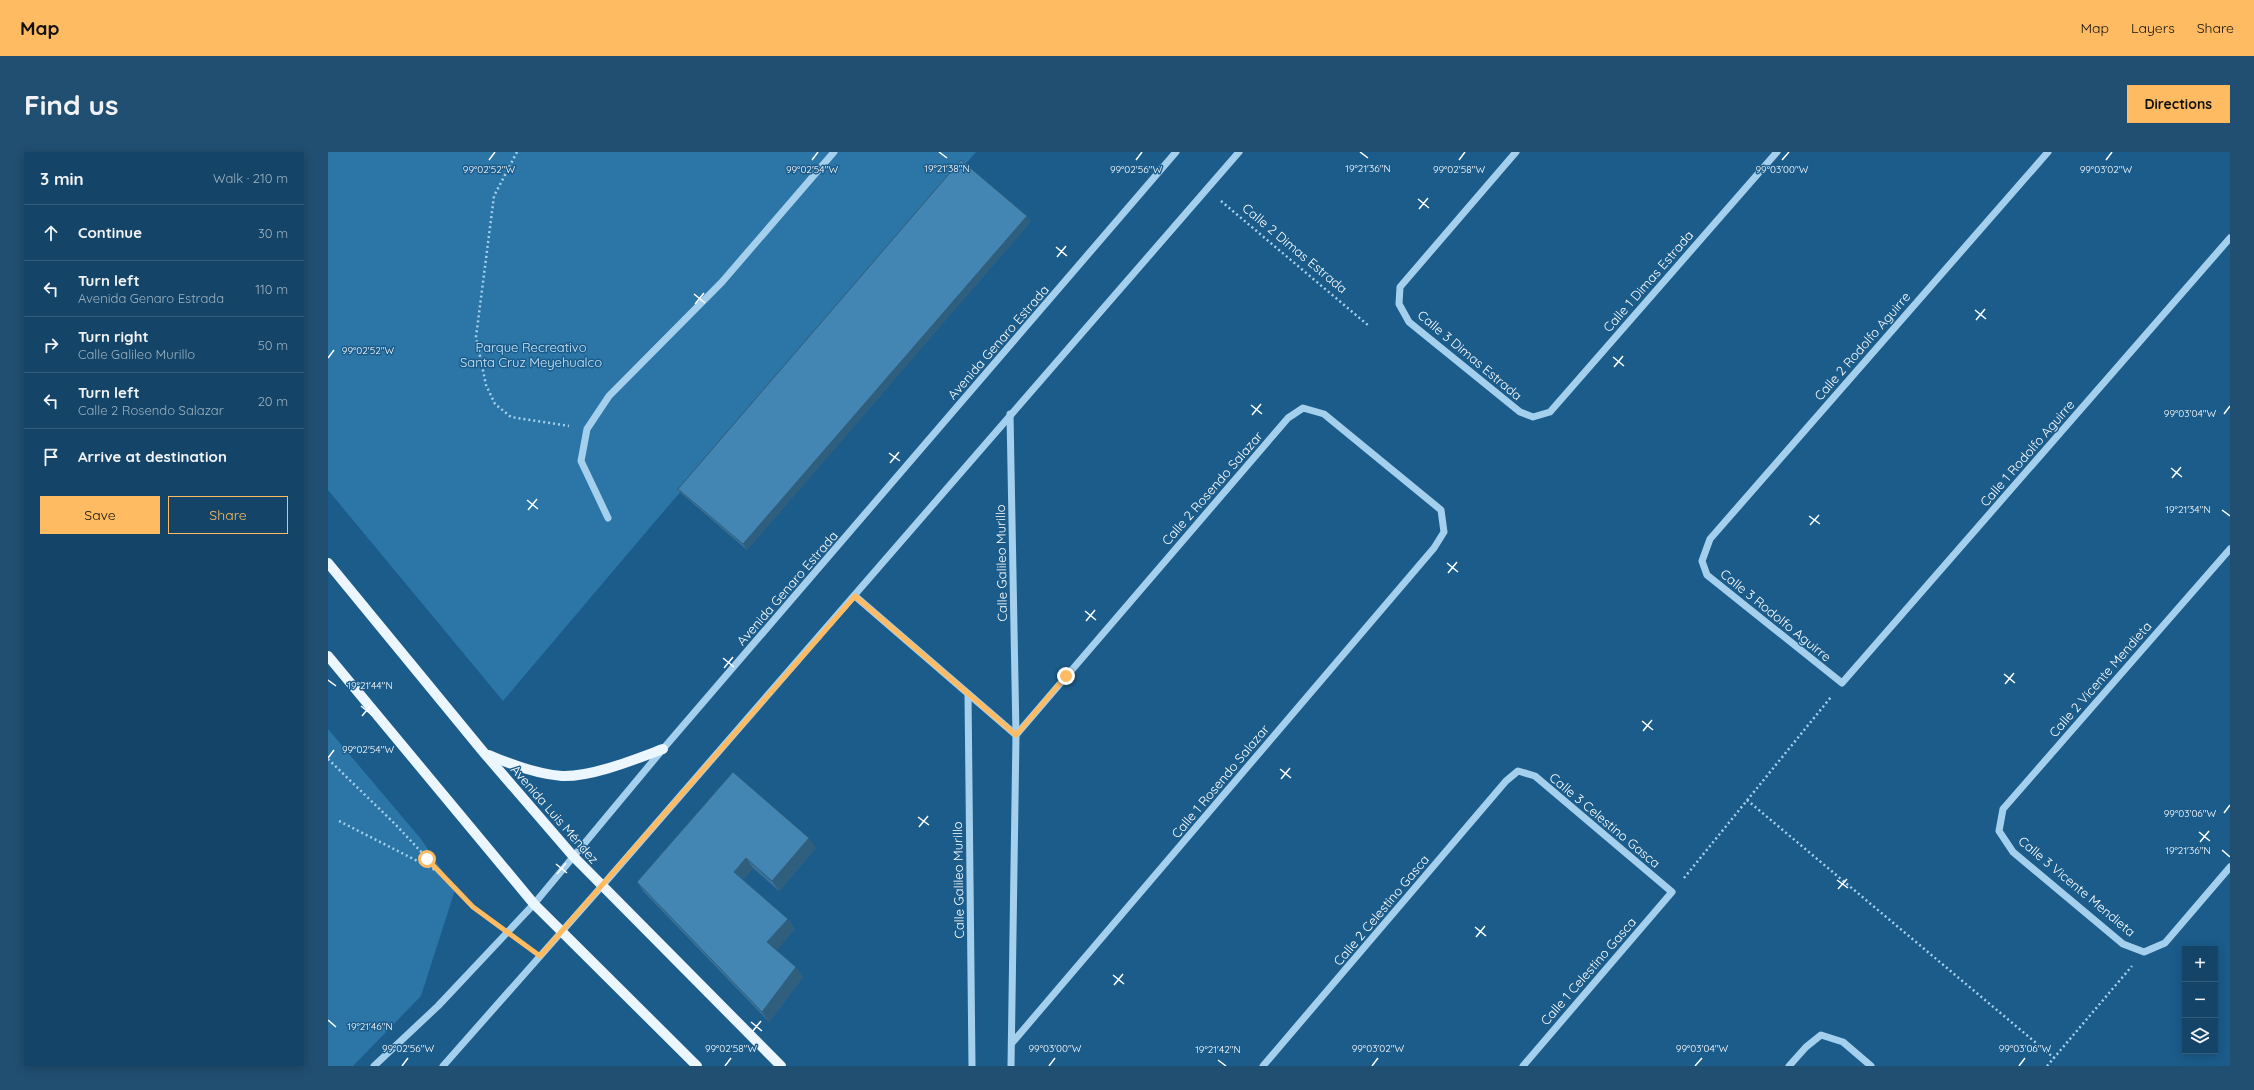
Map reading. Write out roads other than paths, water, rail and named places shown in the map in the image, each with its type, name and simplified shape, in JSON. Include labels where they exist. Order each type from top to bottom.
[{"type":"main road","name":"Avenida Luis Méndez","points":[[328,563],[485,754],[573,856],[781,1066]]},
{"type":"main road","points":[[328,656],[534,904],[697,1066]]},
{"type":"main road","points":[[485,754],[519,768],[564,776],[607,769],[663,749]]},
{"type":"street","points":[[608,518],[581,461],[588,429],[609,396],[722,282],[834,152]]},
{"type":"street","name":"Avenida Genaro Estrada","points":[[374,1066],[438,1006],[534,904],[663,749],[1176,152]]},
{"type":"street","points":[[444,1066],[855,596],[1010,414],[1239,152]]},
{"type":"street","name":"Calle 3 Dimas Estrada","points":[[1516,152],[1400,287],[1399,304],[1409,322],[1520,412],[1533,417]]},
{"type":"street","name":"Calle 1 Dimas Estrada","points":[[1533,417],[1550,412],[1777,152]]},
{"type":"street","name":"Calle 2 Rodolfo Aguirre","points":[[1702,561],[1710,538],[2048,152]]},
{"type":"street","name":"Calle 1 Rodolfo Aguirre","points":[[1842,683],[2230,238]]},
{"type":"street","name":"Calle 2 Rosendo Salazar","points":[[1016,735],[1288,418],[1302,408],[1324,414],[1441,510],[1444,532]]},
{"type":"street","name":"Calle Galileo Murillo","points":[[1010,414],[1016,735],[1011,1066]]},
{"type":"street","name":"Calle 1 Rosendo Salazar","points":[[1012,1044],[1434,548],[1444,532]]},
{"type":"street","name":"Calle 2 Vicente Mendieta","points":[[1999,831],[2003,809],[2230,548]]},
{"type":"street","name":"Calle 3 Rodolfo Aguirre","points":[[1702,561],[1707,575],[1842,683]]},
{"type":"street","points":[[855,596],[1016,735]]},
{"type":"street","name":"Calle Galileo Murillo","points":[[968,694],[972,1066]]},
{"type":"street","name":"Calle 3 Celestino Gasca","points":[[1518,771],[1535,776],[1672,892]]},
{"type":"street","name":"Calle 2 Celestino Gasca","points":[[1263,1066],[1506,781],[1518,771]]},
{"type":"street","name":"Calle 3 Vicente Mendieta","points":[[1999,831],[2013,852],[2123,944],[2144,952],[2165,943],[2230,867]]},
{"type":"street","name":"Calle 1 Celestino Gasca","points":[[1523,1066],[1672,892]]},
{"type":"street","points":[[1789,1066],[1806,1046],[1821,1035],[1843,1042],[1872,1066]]},
{"type":"park label","name":"Parque Recreativo Santa Cruz Meyehualco","points":[[531,354]]}]
